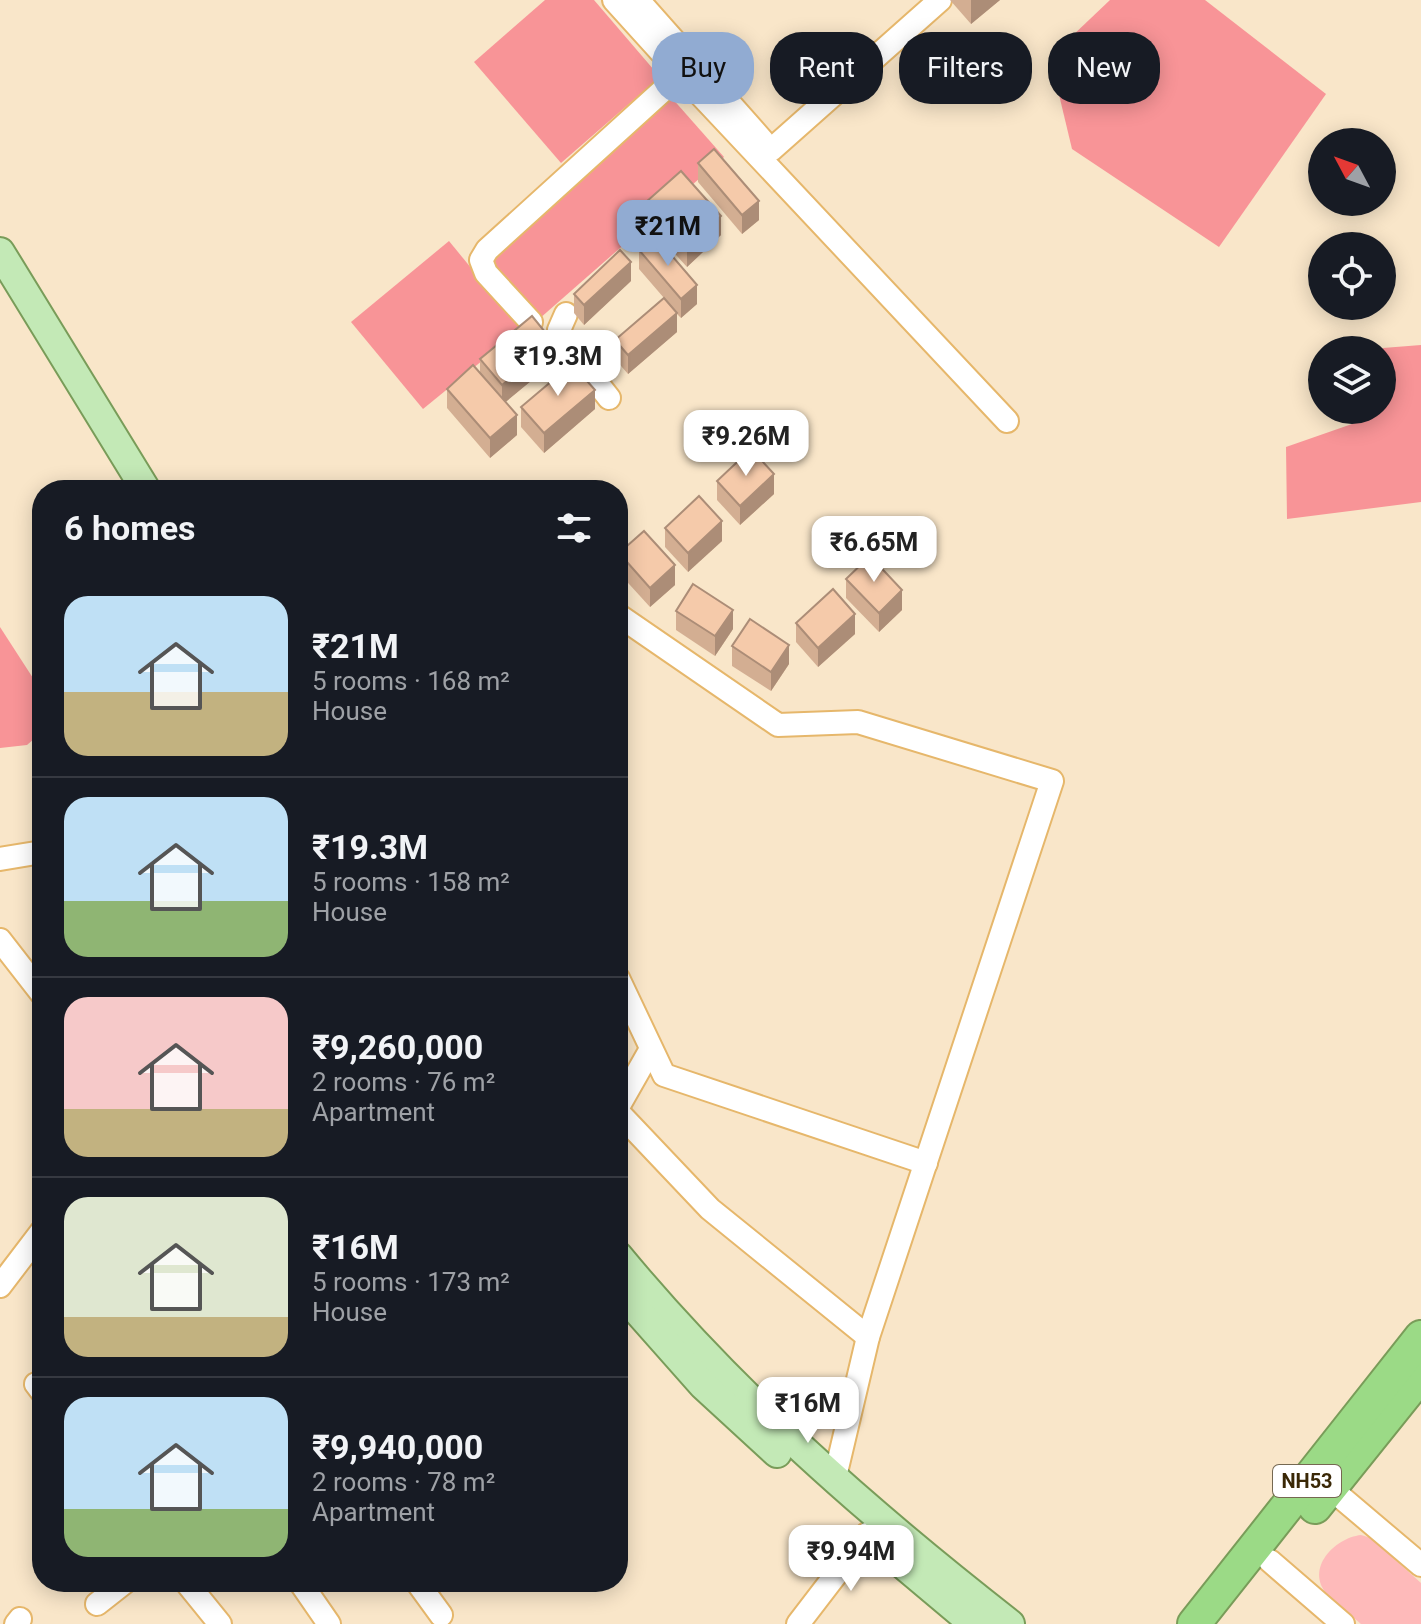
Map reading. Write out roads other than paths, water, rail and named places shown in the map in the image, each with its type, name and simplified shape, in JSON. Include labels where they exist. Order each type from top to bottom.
[{"type":"highway","name":"NH53","points":[[1194,1624],[1421,1337]]},
{"type":"highway","name":"NH53","points":[[1222,1624],[1421,1375]]},
{"type":"main road","points":[[0,252],[26,312],[118,480]]},
{"type":"main road","points":[[0,289],[26,312],[139,480]]},
{"type":"main road","points":[[628,1268],[671,1321],[725,1377],[834,1481],[915,1550],[1010,1624]]},
{"type":"main road","points":[[628,1300],[703,1385],[867,1534],[974,1624]]},
{"type":"street","points":[[614,0],[652,42]]},
{"type":"street","points":[[638,0],[804,187]]},
{"type":"street","points":[[771,150],[940,0]]},
{"type":"street","points":[[531,322],[486,273],[481,260],[487,250],[652,100]]},
{"type":"street","points":[[709,104],[1007,421]]},
{"type":"street","points":[[566,314],[559,330],[565,342],[609,398]]},
{"type":"street","points":[[628,622],[778,725],[858,722],[1052,781],[868,1337],[834,1481]]},
{"type":"street","points":[[0,859],[32,854]]},
{"type":"street","points":[[0,940],[32,981]]},
{"type":"street","points":[[628,1000],[664,1075],[926,1163]]},
{"type":"street","points":[[628,1092],[651,1049]]},
{"type":"street","points":[[628,1121],[710,1209],[868,1337]]},
{"type":"street","points":[[0,1286],[32,1244]]},
{"type":"street","points":[[1330,1488],[1421,1565]]},
{"type":"street","points":[[798,1624],[867,1534]]},
{"type":"street","points":[[1270,1561],[1343,1624]]},
{"type":"street","points":[[97,1604],[112,1592]]},
{"type":"street","points":[[194,1592],[220,1624]]},
{"type":"street","points":[[307,1592],[329,1624]]},
{"type":"street","points":[[424,1592],[441,1615]]}]
